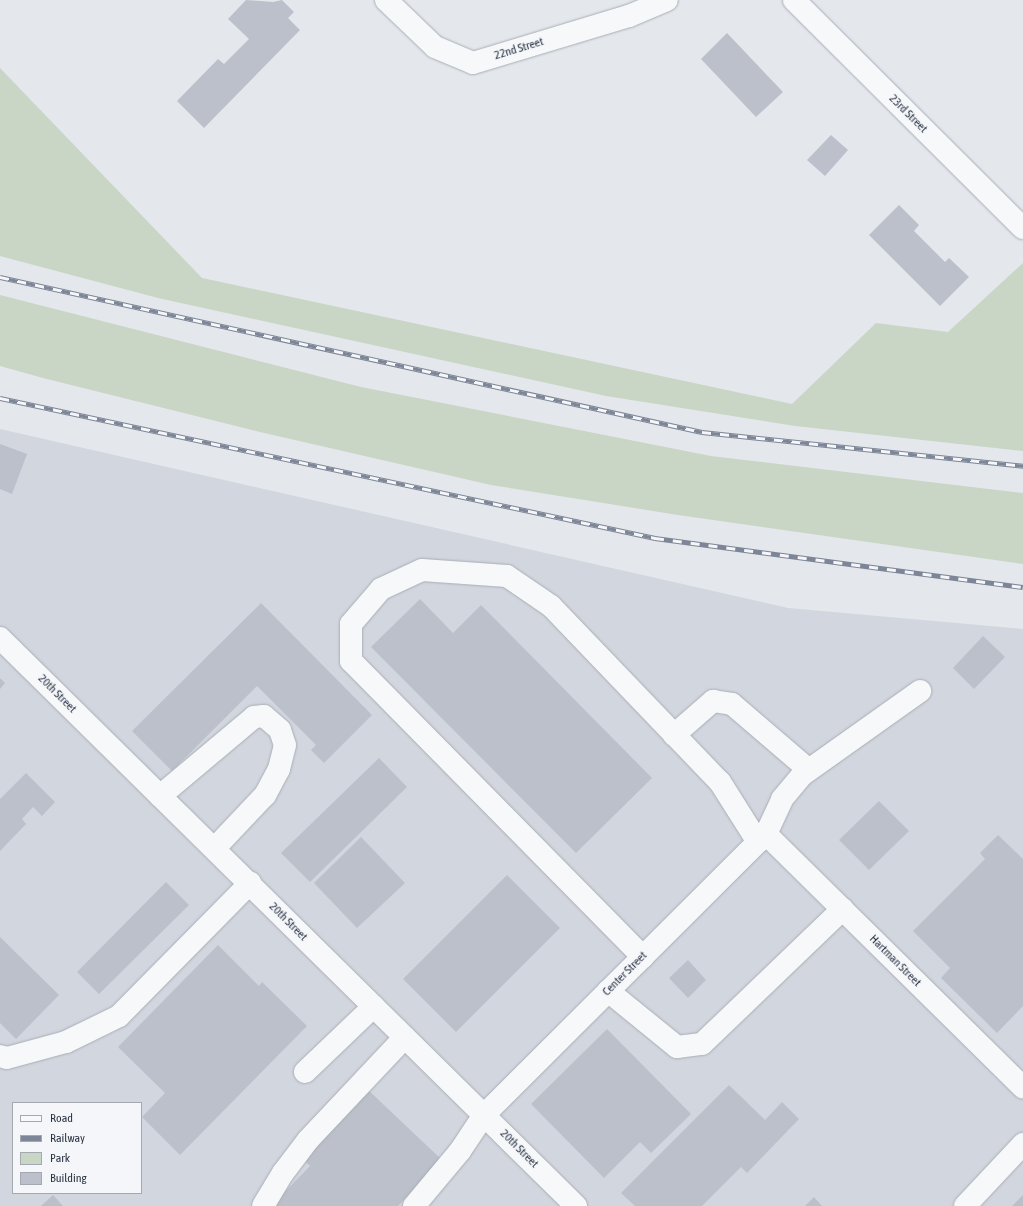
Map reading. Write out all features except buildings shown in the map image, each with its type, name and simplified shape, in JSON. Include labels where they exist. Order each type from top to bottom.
[{"type":"street","name":"22nd Street","points":[[386,0],[435,47],[473,63],[629,16],[667,0]]},
{"type":"street","name":"23rd Street","points":[[794,0],[1023,228]]},
{"type":"street","name":"Hartman Street","points":[[643,957],[351,661],[351,624],[381,589],[422,570],[507,576],[551,606],[720,782],[762,838],[843,909],[1023,1087]]},
{"type":"street","name":"20th Street","points":[[0,638],[576,1206]]},
{"type":"street","points":[[762,838],[782,799],[809,770],[920,691]]},
{"type":"street","points":[[674,735],[713,701],[732,704],[809,770]]},
{"type":"street","points":[[160,796],[254,717],[264,716],[280,730],[285,745],[278,769],[265,795],[214,849]]},
{"type":"street","name":"Center Street","points":[[414,1206],[460,1151],[484,1115],[762,838]]},
{"type":"street","points":[[0,1056],[7,1058],[66,1042],[119,1016],[250,884]]},
{"type":"street","points":[[608,991],[677,1047],[702,1044],[843,909]]},
{"type":"street","points":[[305,1072],[374,1006]]},
{"type":"street","points":[[263,1206],[283,1173],[308,1140],[406,1037]]},
{"type":"street","points":[[965,1206],[1023,1144]]},
{"type":"shaded area","points":[[0,429],[788,608],[1023,629],[1023,1206],[0,1206]]},
{"type":"green space","points":[[0,68],[202,278],[792,404],[876,323],[948,332],[1023,263],[1023,451],[795,426],[606,396],[158,298],[0,256]]},
{"type":"green space","points":[[0,295],[361,387],[711,456],[1023,493],[1023,564],[678,515],[491,485],[260,432],[43,378],[0,366]]},
{"type":"railway","points":[[0,277],[702,432],[1023,466]]},
{"type":"railway","points":[[0,398],[655,538],[1023,587]]}]
